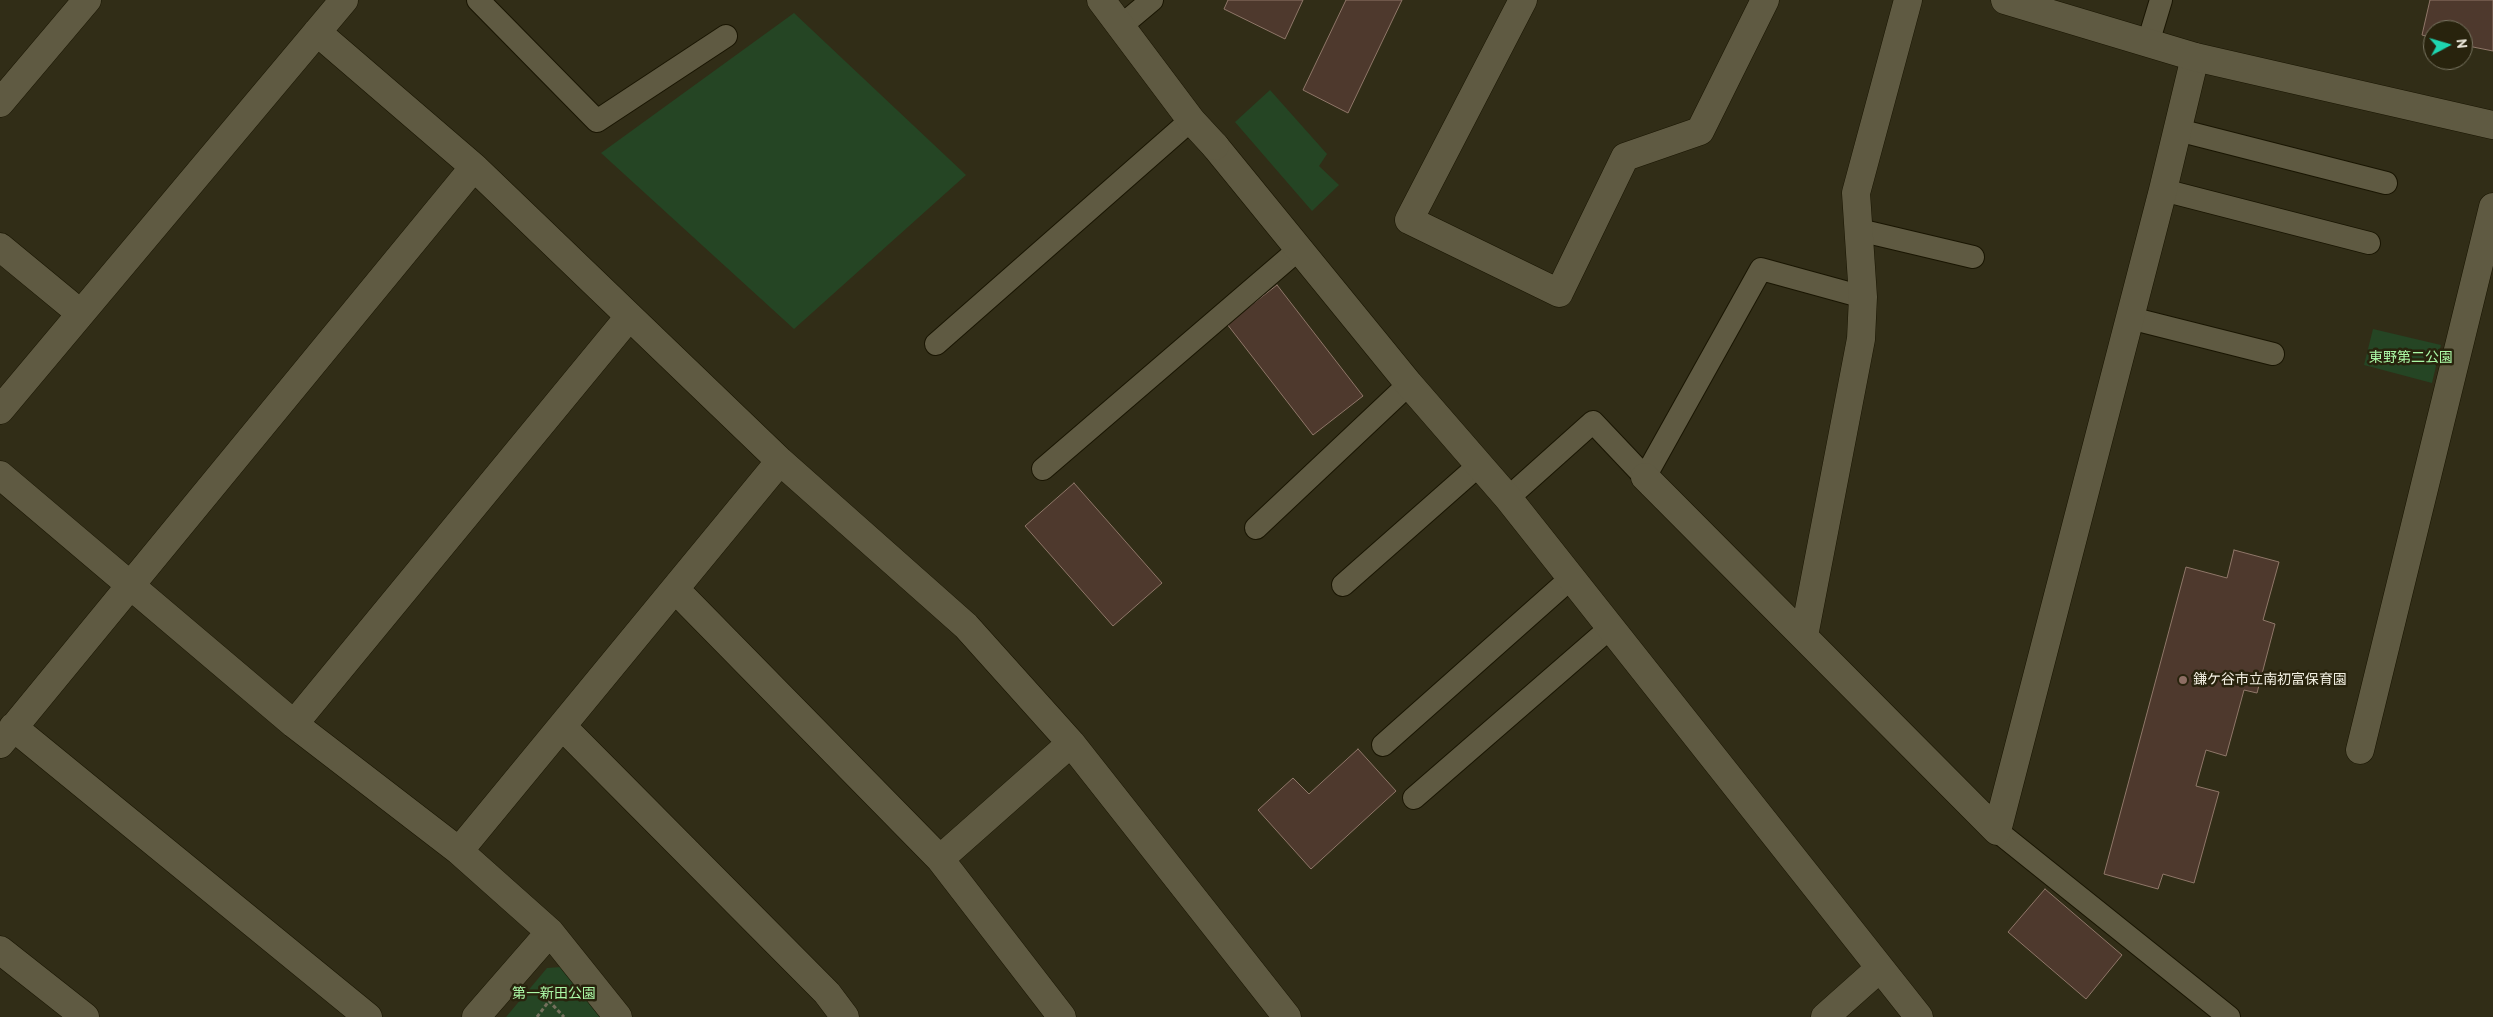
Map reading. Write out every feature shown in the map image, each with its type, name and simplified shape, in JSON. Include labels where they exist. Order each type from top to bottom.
[{"type":"street","points":[[0,103],[87,0]]},
{"type":"street","points":[[0,410],[344,0]]},
{"type":"street","points":[[1101,0],[1191,120],[1215,146],[1298,250],[1478,466],[1508,498],[1570,579],[1919,1017]]},
{"type":"street","points":[[1523,0],[1409,220],[1559,293],[1625,157],[1700,131],[1765,0]]},
{"type":"street","points":[[1804,636],[1861,339],[1863,297],[1856,193],[1908,0]]},
{"type":"street","points":[[2005,0],[2039,5],[2148,43],[2195,57],[2493,125]]},
{"type":"street","points":[[317,32],[474,167],[780,461],[966,626],[1071,743],[1287,1017]]},
{"type":"street","points":[[1997,831],[2163,190],[2195,57]]},
{"type":"street","points":[[368,1017],[7,735],[474,167]]},
{"type":"street","points":[[2360,750],[2493,207]]},
{"type":"street","points":[[0,247],[80,313]]},
{"type":"street","points":[[294,724],[630,317]]},
{"type":"street","points":[[459,851],[780,461]]},
{"type":"street","points":[[0,475],[294,724],[459,851],[550,932],[618,1017]]},
{"type":"street","points":[[1645,477],[1997,831]]},
{"type":"street","points":[[675,589],[940,859],[1062,1017]]},
{"type":"street","points":[[562,726],[827,993],[845,1017]]},
{"type":"street","points":[[940,859],[1071,743]]},
{"type":"street","points":[[476,1017],[550,932]]},
{"type":"street","points":[[0,950],[85,1017]]},
{"type":"street","points":[[1825,1017],[1880,968]]},
{"type":"lane","points":[[478,0],[597,121],[726,36]]},
{"type":"lane","points":[[1121,26],[1152,0]]},
{"type":"lane","points":[[2148,43],[2162,0]]},
{"type":"lane","points":[[936,344],[1191,120]]},
{"type":"lane","points":[[2178,130],[2386,183]]},
{"type":"lane","points":[[2163,190],[2369,243]]},
{"type":"lane","points":[[1859,230],[1972,258]]},
{"type":"lane","points":[[1043,469],[1298,250]]},
{"type":"lane","points":[[1508,498],[1593,422],[1645,477],[1761,269],[1863,297]]},
{"type":"lane","points":[[2130,318],[2273,354]]},
{"type":"lane","points":[[1256,528],[1410,384]]},
{"type":"lane","points":[[1343,585],[1478,466]]},
{"type":"lane","points":[[1382,745],[1570,579]]},
{"type":"lane","points":[[1414,798],[1610,628]]},
{"type":"lane","points":[[1997,831],[2229,1017]]},
{"type":"path","points":[[537,1017],[549,1001],[564,1017]]},
{"type":"green space","points":[[794,13],[966,175],[794,329],[601,153]]},
{"type":"green space","points":[[1270,90],[1327,154],[1319,166],[1339,185],[1312,211],[1235,122]]},
{"type":"green space","name":"東野第二公園","points":[[2373,329],[2441,345],[2432,383],[2364,365]]},
{"type":"green space","name":"第一新田公園","points":[[561,967],[603,1017],[506,1017],[547,968]]},
{"type":"building","points":[[1228,0],[1303,0],[1285,39],[1224,9]]},
{"type":"building","points":[[1346,0],[1402,0],[1348,113],[1303,90]]},
{"type":"building","points":[[2430,0],[2493,0],[2493,51],[2473,47],[2473,20],[2425,20]]},
{"type":"building","points":[[1277,285],[1363,396],[1313,435],[1227,324]]},
{"type":"building","points":[[1074,483],[1162,583],[1113,626],[1025,526]]},
{"type":"building","points":[[2234,550],[2279,562],[2263,620],[2275,624],[2257,693],[2244,690],[2226,756],[2206,750],[2196,786],[2219,792],[2194,883],[2163,874],[2158,889],[2104,874],[2186,567],[2227,578]]},
{"type":"building","points":[[1358,749],[1396,791],[1311,869],[1258,810],[1293,778],[1309,794]]},
{"type":"building","points":[[2045,889],[2122,955],[2086,999],[2008,932]]},
{"type":"place","name":"鎌ケ谷市立南初富保育園","points":[[2183,680]]}]
